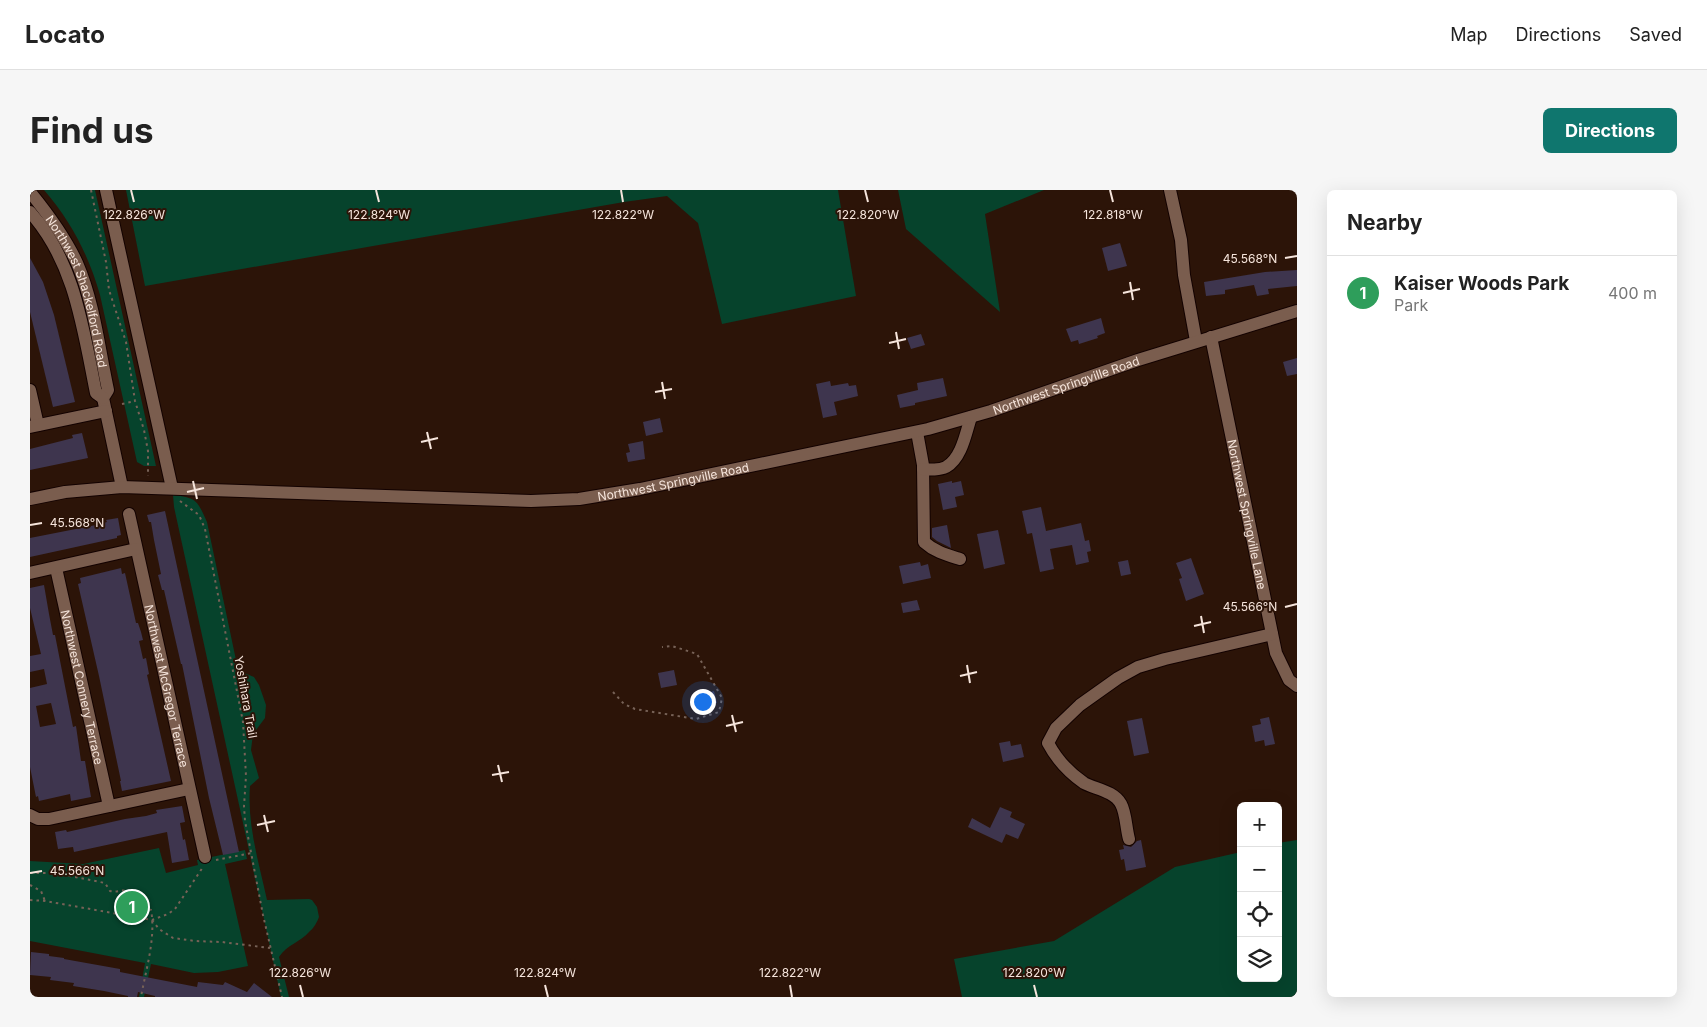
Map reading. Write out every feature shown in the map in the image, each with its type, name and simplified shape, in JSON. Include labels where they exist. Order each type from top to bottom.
[{"type":"street","points":[[106,190],[173,494]]},
{"type":"street","points":[[1170,190],[1181,240],[1184,275],[1196,341]]},
{"type":"street","name":"Northwest Shackelford Road","points":[[30,192],[47,212],[64,238],[77,262],[85,285],[108,390],[105,404],[122,487]]},
{"type":"street","name":"Northwest Shackelford Road","points":[[30,212],[56,248],[64,265],[78,304],[96,393],[105,404]]},
{"type":"street","name":"Northwest Springville Road","points":[[30,499],[65,492],[122,487],[173,494],[566,501],[650,487],[917,432],[971,417],[1196,341],[1297,311]]},
{"type":"street","name":"Northwest Springville Lane","points":[[1211,337],[1276,653],[1285,674],[1297,686]]},
{"type":"street","points":[[30,390],[34,426],[105,404]]},
{"type":"street","points":[[923,470],[946,467],[953,460],[960,450],[971,417]]},
{"type":"street","points":[[917,432],[923,470],[924,542],[931,549],[960,559]]},
{"type":"street","name":"Northwest McGregor Terrace","points":[[129,514],[189,789],[207,861]]},
{"type":"street","points":[[30,573],[136,549]]},
{"type":"street","name":"Northwest Connery Terrace","points":[[56,568],[109,806]]},
{"type":"street","points":[[1129,838],[1121,804],[1116,798],[1086,784],[1068,771],[1055,756],[1048,743],[1056,728],[1080,704],[1138,667],[1272,634]]},
{"type":"street","points":[[30,815],[38,819],[49,819],[189,789]]},
{"type":"path","points":[[91,190],[106,262],[109,290],[126,342],[134,401],[142,421],[147,442],[148,476]]},
{"type":"path","points":[[122,404],[134,401]]},
{"type":"path","name":"Yoshihara Trail","points":[[173,494],[199,515],[205,529],[243,722],[246,776],[244,814],[282,997]]},
{"type":"path","points":[[612,692],[624,704],[635,709],[696,719],[719,712],[722,698],[697,654],[672,646],[662,647]]},
{"type":"path","points":[[30,900],[152,920],[175,909],[207,861],[252,853]]},
{"type":"path","points":[[30,873],[54,873],[104,882],[113,892],[127,890],[131,892],[132,904],[150,910],[152,920],[151,942],[141,997]]},
{"type":"path","points":[[30,886],[41,890],[45,901]]},
{"type":"path","points":[[152,920],[159,929],[173,938],[271,948]]},
{"type":"green space","points":[[44,190],[95,190],[156,466],[144,466],[137,462],[96,281],[78,239],[63,214]]},
{"type":"green space","points":[[126,190],[838,190],[856,296],[722,324],[698,223],[667,196],[145,286]]},
{"type":"green space","points":[[898,190],[1044,190],[985,214],[1000,312],[906,229]]},
{"type":"green space","points":[[173,495],[187,497],[195,501],[207,522],[236,660],[242,672],[254,677],[266,705],[265,718],[253,734],[251,750],[259,778],[250,786],[250,815],[254,844],[267,900],[309,899],[317,907],[319,917],[313,928],[286,949],[279,957],[289,997],[281,997],[174,507]]},
{"type":"green space","points":[[1297,840],[1297,997],[962,997],[954,959],[1054,941],[1175,867],[1237,853],[1237,982],[1282,982],[1282,842]]},
{"type":"green space","points":[[159,848],[166,873],[198,865],[197,860],[245,850],[247,859],[225,864],[248,966],[218,972],[194,973],[151,964],[144,997],[139,997],[145,963],[30,941],[30,861],[83,864]]},
{"type":"building","points":[[1120,243],[1127,266],[1108,271],[1102,248]]},
{"type":"building","points":[[30,258],[43,282],[54,315],[75,402],[53,407],[30,312]]},
{"type":"building","points":[[1297,270],[1297,286],[1268,289],[1269,294],[1257,296],[1254,285],[1225,290],[1225,294],[1206,296],[1204,282],[1265,272]]},
{"type":"building","points":[[1101,318],[1105,333],[1097,336],[1098,338],[1079,344],[1078,340],[1071,342],[1066,329]]},
{"type":"building","points":[[921,334],[925,345],[911,349],[907,338]]},
{"type":"building","points":[[1297,358],[1297,374],[1287,376],[1283,362]]},
{"type":"building","points":[[943,378],[947,396],[900,408],[897,395],[918,390],[917,383]]},
{"type":"building","points":[[830,381],[831,386],[848,383],[849,386],[856,385],[858,396],[834,402],[837,415],[823,418],[816,384]]},
{"type":"building","points":[[660,418],[663,432],[646,436],[643,422]]},
{"type":"building","points":[[82,433],[88,458],[30,470],[30,449],[73,438],[72,435]]},
{"type":"building","points":[[643,441],[645,459],[628,462],[626,453],[630,452],[628,444]]},
{"type":"building","points":[[952,481],[952,483],[961,481],[964,495],[955,497],[957,507],[943,510],[938,484]]},
{"type":"building","points":[[1041,507],[1046,531],[1081,523],[1085,541],[1089,540],[1091,551],[1087,552],[1089,562],[1076,565],[1072,545],[1050,549],[1054,569],[1040,572],[1032,533],[1027,534],[1022,511]]},
{"type":"building","points":[[165,511],[239,852],[223,855],[209,798],[182,664],[164,590],[162,590],[158,575],[161,574],[151,522],[149,522],[147,515]]},
{"type":"building","points":[[118,518],[121,535],[117,536],[117,538],[30,557],[30,538],[96,525],[107,522],[106,520]]},
{"type":"building","points":[[947,525],[951,548],[932,537],[932,528]]},
{"type":"building","points":[[998,530],[1005,564],[984,569],[977,534]]},
{"type":"building","points":[[1191,558],[1204,594],[1186,601],[1179,579],[1182,578],[1176,563]]},
{"type":"building","points":[[1128,560],[1131,574],[1121,576],[1118,562]]},
{"type":"building","points":[[920,562],[921,566],[928,564],[931,578],[903,584],[899,566]]},
{"type":"building","points":[[121,568],[122,574],[125,573],[136,623],[138,623],[143,640],[139,641],[143,659],[146,658],[149,674],[147,675],[171,781],[122,791],[78,584],[81,583],[80,578]]},
{"type":"building","points":[[44,585],[73,727],[76,726],[81,761],[85,761],[91,797],[71,801],[70,794],[39,801],[38,796],[36,797],[30,767],[30,688],[47,684],[44,669],[30,672],[30,656],[41,654],[30,608],[30,588]],"holes":[[[51,703],[56,724],[40,727],[36,706]]]},
{"type":"building","points":[[917,600],[920,610],[903,613],[901,603]]},
{"type":"building","points":[[674,670],[677,685],[661,688],[658,673]]},
{"type":"building","points":[[714,691],[717,703],[705,706],[703,694]]},
{"type":"building","points":[[1269,717],[1275,744],[1265,746],[1264,740],[1255,742],[1252,726],[1261,724],[1260,719]]},
{"type":"building","points":[[1142,718],[1149,753],[1134,756],[1127,721]]},
{"type":"building","points":[[1010,741],[1011,746],[1021,744],[1024,757],[1003,762],[999,743]]},
{"type":"building","points":[[182,806],[185,822],[180,823],[189,860],[172,863],[167,832],[74,852],[73,847],[58,849],[55,832],[66,830],[67,832],[146,816],[157,813],[156,810]]},
{"type":"building","points":[[1000,807],[1012,812],[1010,817],[1025,824],[1018,839],[1006,834],[1002,843],[968,827],[972,818],[990,828]]},
{"type":"building","points":[[1141,840],[1146,867],[1126,871],[1124,859],[1121,860],[1119,850],[1124,849],[1123,845],[1131,847]]},
{"type":"building","points":[[31,952],[49,954],[49,956],[120,969],[120,972],[197,987],[198,982],[223,985],[225,982],[247,992],[254,983],[272,997],[155,997],[138,992],[137,997],[128,997],[73,986],[74,983],[50,980],[51,977],[30,975]]},
{"type":"place","name":"Kaiser Woods Park","points":[[132,907]]}]
